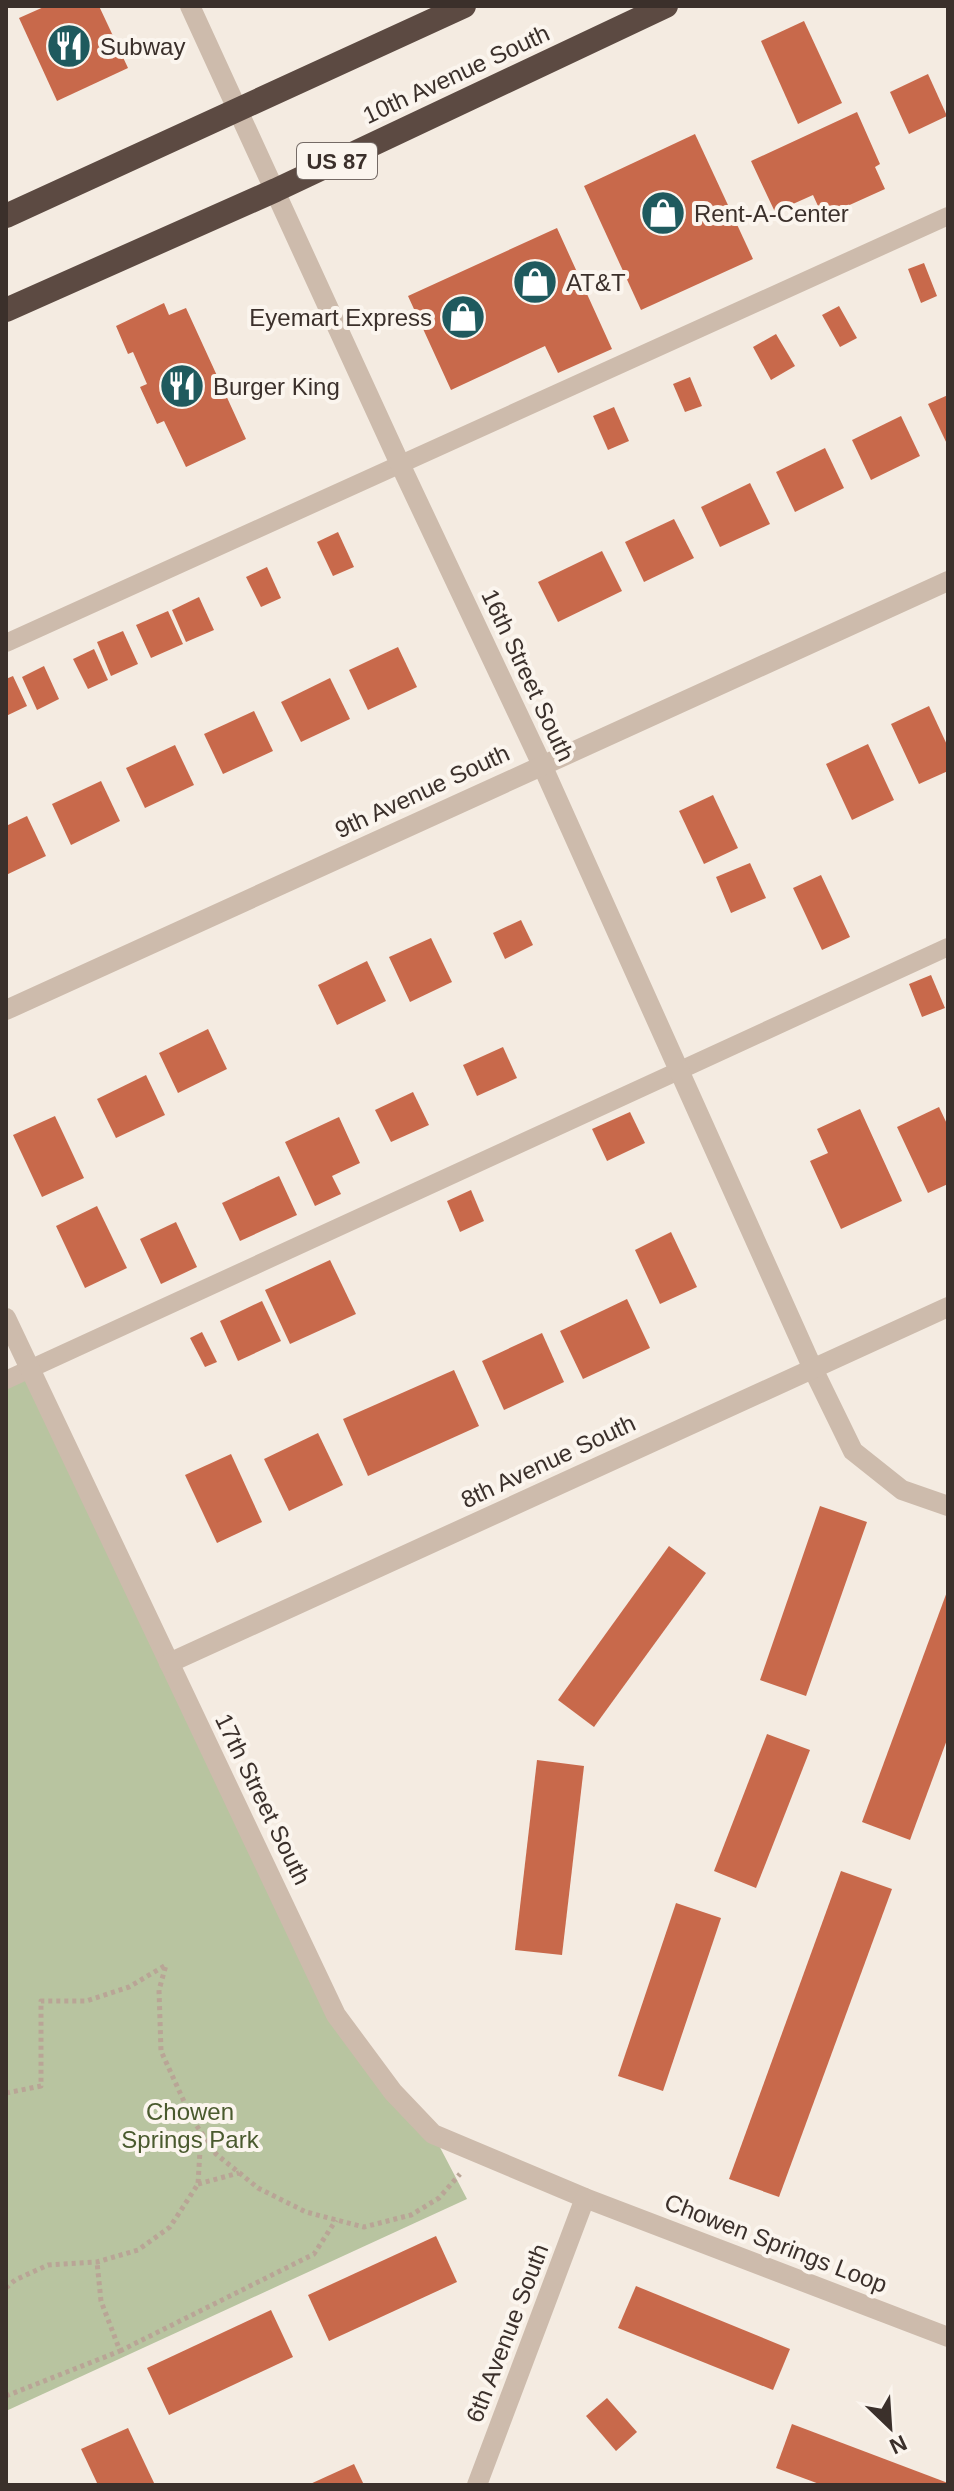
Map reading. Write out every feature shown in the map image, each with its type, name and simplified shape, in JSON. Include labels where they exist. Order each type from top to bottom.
[{"type":"highway","points":[[6,216],[464,6]]},
{"type":"highway","name":"10th Avenue South","points":[[6,310],[276,190],[666,6]]},
{"type":"street","name":"16th Street South","points":[[190,6],[542,765],[813,1369],[853,1451],[902,1490],[948,1506]]},
{"type":"street","name":"9th Avenue South","points":[[6,1010],[948,581]]},
{"type":"street","name":"8th Avenue South","points":[[169,1663],[948,1307]]},
{"type":"street","name":"17th Street South","points":[[6,1318],[336,2015],[393,2092],[433,2134],[585,2198]]},
{"type":"street","name":"Chowen Springs Loop","points":[[585,2198],[948,2337]]},
{"type":"street","name":"6th Avenue South","points":[[477,2485],[585,2198]]},
{"type":"lane","points":[[6,643],[948,216]]},
{"type":"lane","points":[[6,1380],[948,947]]},
{"type":"path","points":[[6,2093],[41,2086],[41,2001],[86,2001],[129,1987],[166,1965],[159,1990],[161,2051],[201,2133],[216,2154],[258,2188],[306,2212],[364,2227],[411,2215],[439,2198],[479,2153]]},
{"type":"path","points":[[6,2288],[15,2280],[48,2265],[97,2262],[138,2250],[170,2227],[198,2184],[201,2133]]},
{"type":"path","points":[[198,2184],[239,2173]]},
{"type":"path","points":[[6,2396],[120,2351],[314,2254],[336,2220]]},
{"type":"path","points":[[97,2262],[101,2301],[120,2351]]},
{"type":"green space","name":"Chowen Springs Park","points":[[29,1370],[336,2015],[433,2134],[467,2199],[6,2411],[6,1380]]},
{"type":"building","points":[[46,6],[99,6],[128,68],[57,101],[19,18]]},
{"type":"building","points":[[804,21],[842,103],[798,124],[761,41]]},
{"type":"building","points":[[928,74],[947,116],[909,134],[890,92]]},
{"type":"building","points":[[857,112],[880,164],[875,167],[885,189],[823,217],[813,195],[775,212],[751,161]]},
{"type":"building","points":[[695,134],[753,259],[641,310],[584,186]]},
{"type":"building","points":[[557,228],[612,349],[558,373],[545,346],[451,390],[408,296]]},
{"type":"building","points":[[924,263],[937,296],[921,303],[908,269]]},
{"type":"building","name":"Burger King","points":[[164,303],[169,315],[186,308],[246,439],[186,467],[164,421],[157,424],[140,387],[147,384],[133,352],[128,354],[116,326]]},
{"type":"building","points":[[839,306],[857,338],[840,347],[822,315]]},
{"type":"building","points":[[776,334],[795,366],[771,380],[753,347]]},
{"type":"building","points":[[690,377],[702,406],[685,412],[673,384]]},
{"type":"building","points":[[948,395],[948,446],[928,404]]},
{"type":"building","points":[[614,407],[629,441],[608,450],[593,416]]},
{"type":"building","points":[[901,416],[920,456],[871,480],[852,440]]},
{"type":"building","points":[[825,448],[844,488],[795,512],[776,472]]},
{"type":"building","points":[[750,483],[770,524],[720,547],[701,507]]},
{"type":"building","points":[[674,519],[694,558],[644,582],[625,542]]},
{"type":"building","points":[[338,532],[354,567],[333,576],[317,542]]},
{"type":"building","points":[[602,551],[622,591],[558,622],[538,582]]},
{"type":"building","points":[[267,567],[281,598],[261,607],[246,577]]},
{"type":"building","points":[[199,597],[214,630],[186,642],[172,610]]},
{"type":"building","points":[[168,611],[183,644],[151,658],[136,625]]},
{"type":"building","points":[[123,631],[138,664],[111,676],[97,642]]},
{"type":"building","points":[[398,647],[417,687],[368,710],[349,670]]},
{"type":"building","points":[[94,649],[108,680],[88,689],[73,659]]},
{"type":"building","points":[[44,666],[59,699],[37,710],[22,677]]},
{"type":"building","points":[[13,676],[27,706],[6,716],[6,679]]},
{"type":"building","points":[[330,678],[350,719],[301,742],[281,702]]},
{"type":"building","points":[[929,706],[948,747],[948,771],[919,784],[891,724]]},
{"type":"building","points":[[254,711],[273,751],[223,774],[204,734]]},
{"type":"building","points":[[868,744],[894,800],[852,820],[826,764]]},
{"type":"building","points":[[175,745],[194,785],[145,808],[126,768]]},
{"type":"building","points":[[101,781],[120,821],[71,845],[52,804]]},
{"type":"building","points":[[713,795],[738,848],[704,864],[679,811]]},
{"type":"building","points":[[27,816],[46,856],[6,875],[6,826]]},
{"type":"building","points":[[750,863],[766,898],[731,913],[716,877]]},
{"type":"building","points":[[821,875],[850,937],[822,950],[793,888]]},
{"type":"building","points":[[521,920],[533,945],[505,959],[493,933]]},
{"type":"building","points":[[431,938],[452,982],[410,1002],[389,957]]},
{"type":"building","points":[[367,961],[386,1001],[337,1025],[318,985]]},
{"type":"building","points":[[931,975],[945,1008],[922,1017],[909,984]]},
{"type":"building","points":[[208,1029],[227,1069],[178,1093],[159,1053]]},
{"type":"building","points":[[503,1047],[517,1078],[477,1096],[463,1065]]},
{"type":"building","points":[[146,1075],[165,1115],[116,1138],[97,1099]]},
{"type":"building","points":[[413,1092],[429,1125],[391,1142],[375,1110]]},
{"type":"building","points":[[939,1107],[948,1126],[948,1184],[928,1193],[897,1127]]},
{"type":"building","points":[[860,1109],[902,1201],[841,1229],[810,1161],[828,1153],[817,1129]]},
{"type":"building","points":[[630,1112],[645,1143],[607,1161],[592,1129]]},
{"type":"building","points":[[55,1116],[84,1178],[42,1197],[13,1135]]},
{"type":"building","points":[[339,1117],[360,1163],[332,1176],[341,1194],[315,1206],[285,1142]]},
{"type":"building","points":[[279,1176],[297,1215],[240,1241],[222,1203]]},
{"type":"building","points":[[471,1190],[484,1221],[460,1232],[447,1201]]},
{"type":"building","points":[[97,1206],[127,1268],[85,1288],[56,1226]]},
{"type":"building","points":[[176,1222],[197,1267],[161,1284],[140,1239]]},
{"type":"building","points":[[671,1232],[697,1287],[660,1304],[635,1250]]},
{"type":"building","points":[[330,1260],[356,1314],[290,1344],[265,1290]]},
{"type":"building","points":[[627,1299],[650,1348],[583,1379],[560,1331]]},
{"type":"building","points":[[262,1301],[281,1341],[238,1361],[220,1321]]},
{"type":"building","points":[[202,1332],[217,1362],[205,1367],[190,1338]]},
{"type":"building","points":[[542,1333],[564,1382],[504,1410],[482,1361]]},
{"type":"building","points":[[454,1370],[479,1426],[368,1476],[343,1419]]},
{"type":"building","points":[[318,1433],[343,1485],[289,1511],[264,1459]]},
{"type":"building","points":[[231,1454],[262,1522],[217,1543],[185,1475]]},
{"type":"building","points":[[820,1506],[867,1522],[806,1696],[760,1680]]},
{"type":"building","points":[[669,1546],[706,1573],[594,1727],[558,1700]]},
{"type":"building","points":[[948,1589],[948,1737],[910,1840],[862,1822]]},
{"type":"building","points":[[767,1734],[810,1750],[756,1888],[714,1871]]},
{"type":"building","points":[[537,1760],[584,1766],[562,1955],[515,1950]]},
{"type":"building","points":[[841,1871],[892,1889],[779,2197],[729,2179]]},
{"type":"building","points":[[676,1903],[721,1918],[663,2091],[618,2076]]},
{"type":"building","points":[[436,2236],[457,2282],[329,2341],[308,2295]]},
{"type":"building","points":[[636,2286],[790,2349],[773,2390],[618,2328]]},
{"type":"building","points":[[271,2310],[293,2357],[169,2415],[147,2368]]},
{"type":"building","points":[[607,2398],[637,2432],[616,2451],[586,2416]]},
{"type":"building","points":[[792,2424],[948,2485],[822,2485],[776,2468]]},
{"type":"building","points":[[128,2428],[155,2485],[98,2485],[81,2449]]},
{"type":"building","points":[[354,2464],[364,2485],[308,2485]]},
{"type":"place","name":"Subway","points":[[69,46]]},
{"type":"place","name":"Rent-A-Center","points":[[663,213]]},
{"type":"place","name":"AT&T","points":[[535,282]]},
{"type":"place","name":"Eyemart Express","points":[[463,317]]},
{"type":"place","name":"Burger King","points":[[182,386]]}]
